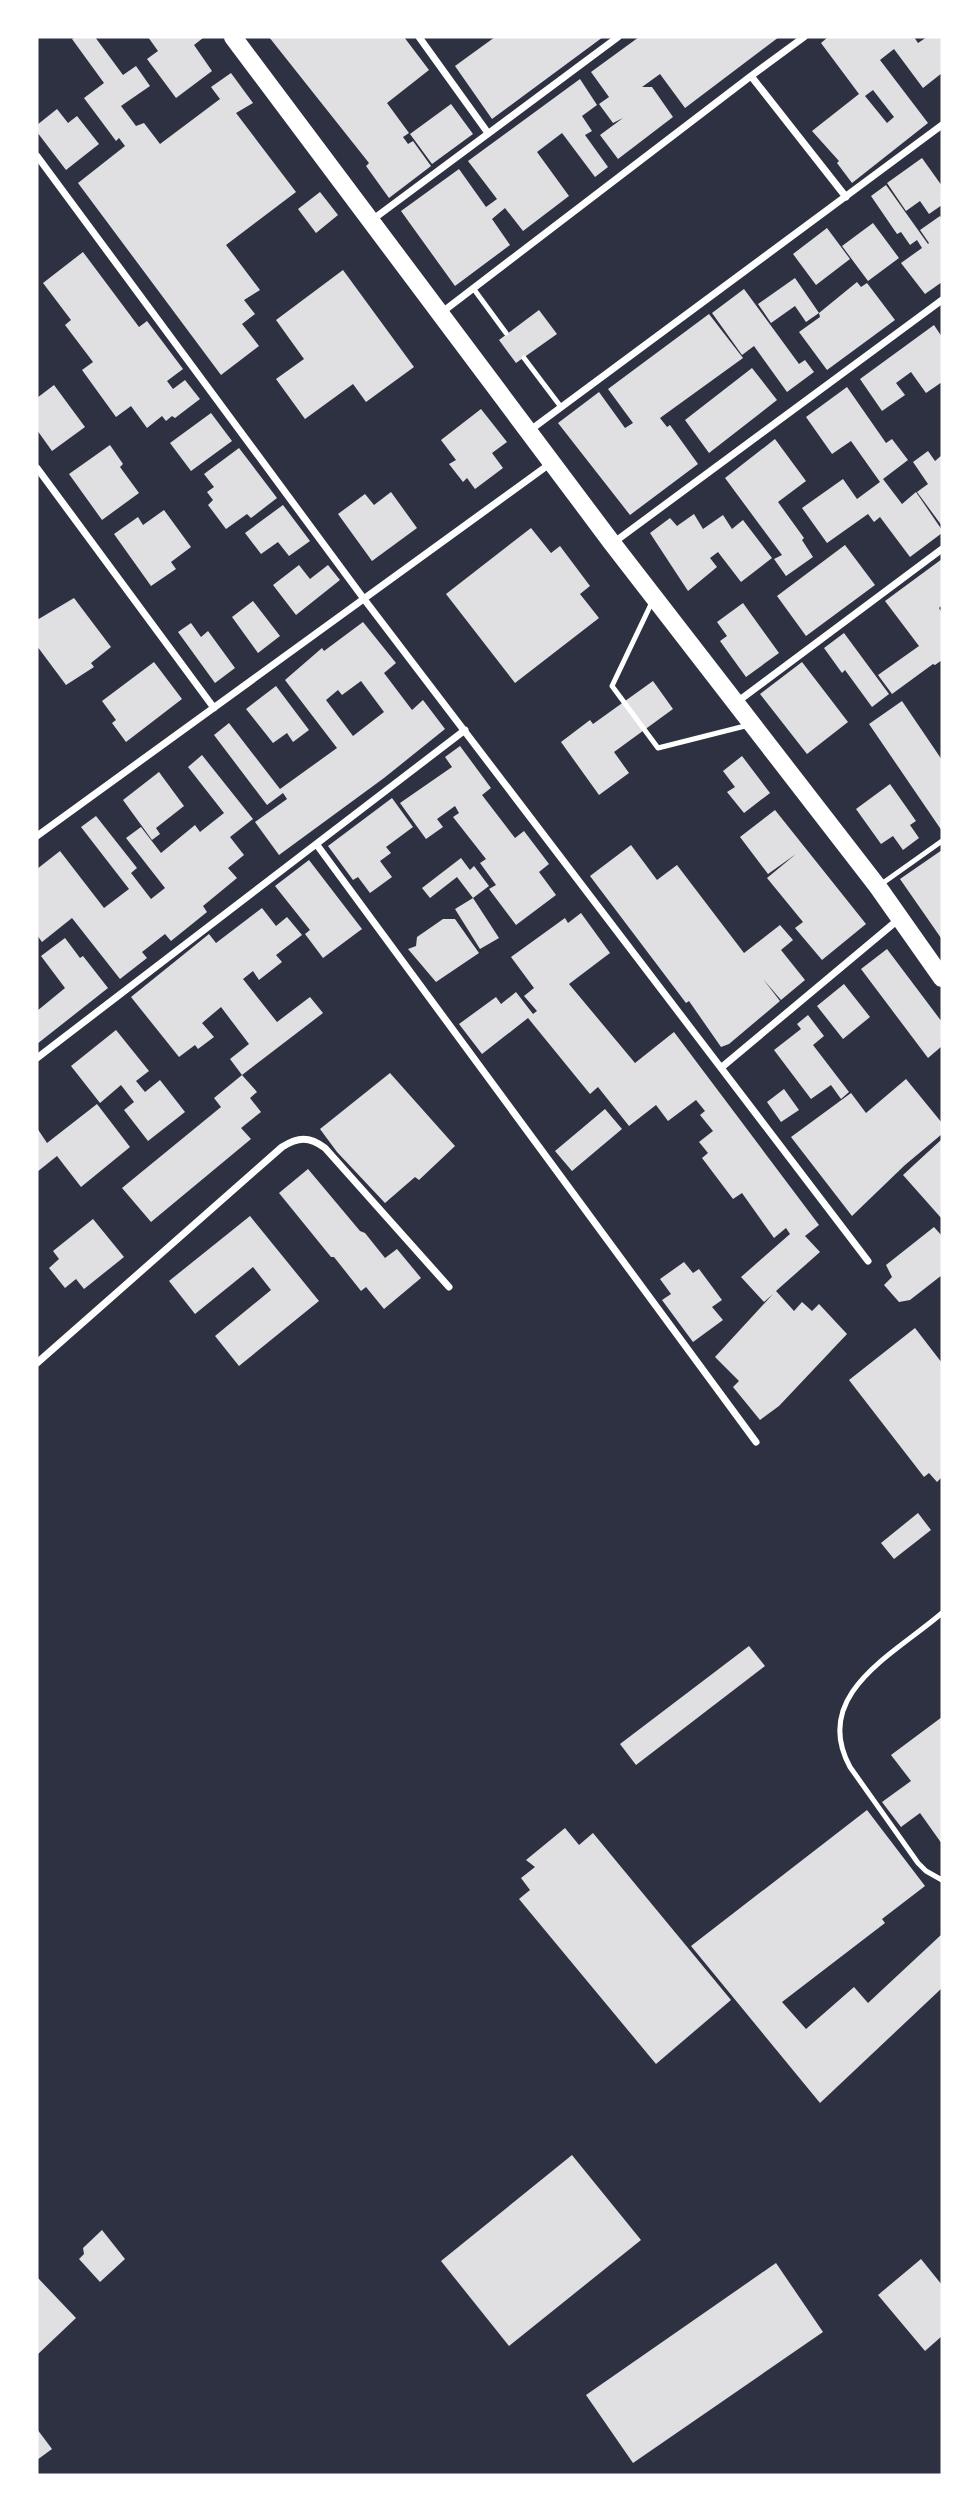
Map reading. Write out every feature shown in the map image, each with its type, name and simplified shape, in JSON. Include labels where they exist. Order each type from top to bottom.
[{"type":"main road","points":[[233,37],[551,463],[878,887],[942,978]]},
{"type":"street","points":[[419,37],[488,133]]},
{"type":"street","points":[[372,220],[618,37]]},
{"type":"street","points":[[441,313],[804,37]]},
{"type":"street","points":[[751,76],[846,197]]},
{"type":"street","points":[[528,431],[942,125]]},
{"type":"street","points":[[37,156],[364,599],[868,1261]]},
{"type":"street","points":[[612,543],[942,300]]},
{"type":"street","points":[[37,836],[551,463]]},
{"type":"street","points":[[37,468],[214,708]]},
{"type":"street","points":[[736,702],[942,549]]},
{"type":"street","points":[[37,1058],[465,730]]},
{"type":"street","points":[[317,845],[756,1442]]},
{"type":"street","points":[[722,1067],[900,918]]},
{"type":"street","points":[[37,1363],[282,1147],[297,1139],[310,1139],[325,1148],[449,1287]]},
{"type":"lane","points":[[473,288],[506,333]]},
{"type":"lane","points":[[524,358],[561,407]]},
{"type":"lane","points":[[654,597],[612,686],[658,748],[753,724]]},
{"type":"lane","points":[[878,887],[942,841]]},
{"type":"lane","points":[[942,1613],[857,1684],[843,1707],[839,1730],[843,1755],[850,1767],[918,1863],[935,1878],[942,1880]]},
{"type":"building","points":[[95,37],[123,75],[136,66],[150,86],[121,106],[136,126],[144,123],[160,144],[220,99],[211,87],[231,73],[253,103],[236,113],[296,192],[226,245],[260,290],[244,300],[255,314],[242,324],[259,346],[221,375],[78,183],[125,146],[119,138],[116,141],[84,98],[104,83],[72,39]]},
{"type":"building","points":[[148,37],[202,37],[194,45],[212,71],[176,98],[147,59],[158,51]]},
{"type":"building","points":[[269,37],[404,37],[429,70],[387,103],[409,133],[403,137],[408,144],[413,141],[431,166],[389,198],[366,166],[369,163]]},
{"type":"building","points":[[495,37],[603,37],[492,119],[455,66]]},
{"type":"building","points":[[639,37],[779,37],[685,108],[660,74],[642,87],[652,87],[673,117],[618,159],[600,135],[623,118],[613,123],[599,104],[609,97],[591,72]]},
{"type":"building","points":[[828,37],[914,37],[918,43],[927,37],[942,37],[942,73],[923,88],[894,49],[880,60],[928,123],[852,183],[837,163],[839,161],[812,131],[859,94],[821,43]],"holes":[[[873,90],[894,117],[887,123],[865,96]]]},
{"type":"building","points":[[580,79],[597,105],[582,116],[592,131],[585,135],[608,167],[595,177],[562,133],[537,152],[569,196],[523,231],[505,208],[492,219],[510,245],[455,286],[401,211],[459,169],[486,207],[497,199],[468,161]]},
{"type":"building","points":[[451,104],[473,134],[432,164],[410,134]]},
{"type":"building","points":[[57,109],[68,123],[77,116],[99,144],[66,170],[37,132],[37,125]]},
{"type":"building","points":[[922,158],[942,186],[942,205],[929,214],[920,201],[906,211],[887,183]]},
{"type":"building","points":[[886,185],[928,244],[920,230],[940,216],[942,219],[942,282],[925,294],[901,263],[922,248],[917,240],[910,245],[901,232],[897,234],[871,196]]},
{"type":"building","points":[[320,192],[338,215],[316,233],[298,209]]},
{"type":"building","points":[[873,223],[899,258],[868,281],[842,246]]},
{"type":"building","points":[[827,228],[850,259],[816,285],[793,254]]},
{"type":"building","points":[[83,252],[139,327],[147,321],[183,369],[167,381],[173,389],[185,380],[200,399],[175,418],[172,416],[166,421],[162,416],[147,428],[131,406],[116,417],[82,370],[93,362],[65,325],[71,320],[43,283]]},
{"type":"building","points":[[343,270],[414,367],[366,402],[353,384],[305,419],[276,379],[304,359],[276,320]]},
{"type":"building","points":[[795,278],[819,313],[806,322],[795,306],[771,323],[758,304]]},
{"type":"building","points":[[857,282],[861,287],[867,283],[895,320],[827,370],[799,332],[820,317],[819,313]]},
{"type":"building","points":[[744,289],[799,364],[805,360],[814,372],[787,392],[754,346],[742,355],[712,313]]},
{"type":"building","points":[[539,310],[557,334],[516,363],[499,340]]},
{"type":"building","points":[[709,314],[743,358],[660,418],[667,427],[670,425],[698,464],[630,515],[558,423],[599,392],[625,428],[633,423],[608,389]]},
{"type":"building","points":[[934,325],[942,337],[942,382],[926,393],[911,372],[896,383],[905,395],[882,411],[860,379]]},
{"type":"building","points":[[752,368],[777,400],[709,453],[685,420]]},
{"type":"building","points":[[54,385],[85,427],[52,451],[37,430],[37,398]]},
{"type":"building","points":[[847,387],[886,443],[892,439],[908,460],[883,479],[902,504],[916,492],[942,530],[942,533],[910,557],[880,517],[874,522],[868,514],[827,543],[802,508],[843,479],[857,499],[880,482],[851,441],[832,454],[806,417]]},
{"type":"building","points":[[481,409],[507,442],[492,453],[503,468],[475,489],[467,478],[463,482],[449,464],[456,460],[441,440]]},
{"type":"building","points":[[211,413],[232,441],[191,471],[170,443]]},
{"type":"building","points":[[775,439],[806,481],[778,502],[804,538],[802,540],[813,557],[786,576],[774,559],[782,555],[725,478]]},
{"type":"building","points":[[110,445],[123,464],[120,467],[139,493],[102,520],[69,474]]},
{"type":"building","points":[[239,448],[277,498],[251,518],[247,514],[226,529],[208,505],[213,500],[207,492],[214,487],[204,474]]},
{"type":"building","points":[[928,451],[935,461],[942,455],[942,526],[917,492],[928,484],[913,462]]},
{"type":"building","points":[[391,492],[417,528],[372,561],[338,514],[365,494],[374,505]]},
{"type":"building","points":[[283,505],[310,541],[289,556],[278,542],[261,554],[245,533]]},
{"type":"building","points":[[164,510],[191,547],[171,562],[176,569],[151,586],[114,534],[138,517],[143,525]]},
{"type":"building","points":[[694,514],[703,529],[723,515],[732,529],[743,520],[772,558],[741,582],[718,552],[710,558],[717,567],[688,591],[650,533],[670,518],[677,526]]},
{"type":"building","points":[[531,528],[551,553],[560,546],[590,586],[580,594],[599,618],[515,683],[446,594]]},
{"type":"building","points":[[845,545],[875,585],[806,636],[777,596]]},
{"type":"building","points":[[942,559],[942,605],[939,608],[942,613],[942,660],[892,694],[878,675],[919,646],[885,601]]},
{"type":"building","points":[[299,565],[310,579],[328,565],[340,580],[296,615],[273,585]]},
{"type":"building","points":[[74,598],[111,647],[91,663],[94,667],[66,685],[37,646],[37,620]]},
{"type":"building","points":[[253,601],[280,636],[258,653],[232,617]]},
{"type":"building","points":[[743,603],[779,653],[746,677],[720,641],[727,636],[717,622]]},
{"type":"building","points":[[363,622],[396,663],[384,673],[412,710],[423,700],[445,729],[384,778],[279,855],[255,822],[287,799],[283,793],[267,805],[214,735],[229,723],[280,789],[337,748],[285,680],[322,648],[324,651]],"holes":[[[361,681],[384,712],[353,736],[326,700],[338,690],[342,695]]]},
{"type":"building","points":[[191,623],[201,637],[208,631],[235,668],[215,683],[178,632]]},
{"type":"building","points":[[844,633],[889,694],[872,707],[845,670],[842,673],[824,648]]},
{"type":"building","points":[[154,662],[182,699],[126,742],[112,723],[116,720],[102,701]]},
{"type":"building","points":[[802,662],[848,722],[807,754],[760,694]]},
{"type":"building","points":[[653,681],[673,709],[614,752],[629,773],[599,795],[561,742],[590,720],[593,724]]},
{"type":"building","points":[[276,686],[309,730],[293,742],[287,733],[273,743],[246,709]]},
{"type":"building","points":[[902,701],[942,760],[942,831],[869,724]]},
{"type":"building","points":[[460,746],[491,788],[482,795],[515,838],[524,831],[549,864],[539,872],[556,895],[516,925],[489,889],[496,885],[480,863],[486,859],[453,817],[459,813],[455,806],[437,819],[443,827],[426,839],[400,803],[452,767],[445,757]]},
{"type":"building","points":[[202,755],[253,819],[230,837],[244,855],[228,868],[237,878],[203,906],[207,912],[171,941],[165,934],[142,952],[147,958],[120,979],[72,918],[42,942],[37,935],[37,869],[60,851],[104,908],[129,889],[81,827],[96,816],[137,868],[131,873],[151,899],[165,888],[126,838],[141,827],[161,853],[195,825],[200,832],[224,813],[188,767]]},
{"type":"building","points":[[742,756],[770,793],[744,813],[727,792],[735,787],[723,771]]},
{"type":"building","points":[[159,772],[184,806],[156,828],[160,834],[152,840],[123,800]]},
{"type":"building","points":[[890,784],[916,821],[910,825],[919,838],[903,850],[893,836],[881,844],[856,809]]},
{"type":"building","points":[[392,798],[413,827],[386,847],[391,853],[380,861],[392,877],[370,893],[358,877],[353,880],[328,846]]},
{"type":"building","points":[[775,810],[866,924],[822,960],[795,928],[803,922],[767,878],[796,854],[768,874],[740,837]]},
{"type":"building","points":[[631,845],[657,880],[677,865],[744,953],[780,925],[793,940],[781,950],[805,980],[781,1000],[763,979],[780,1001],[729,1044],[721,1047],[689,1001],[686,1003],[590,876]]},
{"type":"building","points":[[942,850],[942,937],[941,938],[900,879]]},
{"type":"building","points":[[461,858],[470,870],[474,866],[489,886],[473,898],[457,877],[430,898],[422,888]]},
{"type":"building","points":[[309,860],[362,929],[323,958],[305,934],[310,930],[275,886]]},
{"type":"building","points":[[473,898],[499,938],[480,949],[455,909]]},
{"type":"building","points":[[262,908],[276,926],[287,917],[302,935],[276,955],[282,962],[259,980],[253,971],[243,979],[277,1022],[310,997],[323,1013],[242,1075],[230,1059],[249,1044],[221,1007],[202,1023],[214,1037],[198,1049],[195,1045],[179,1057],[131,997],[209,934],[216,943]]},
{"type":"building","points":[[581,913],[610,953],[569,984],[635,1063],[674,1032],[819,1225],[805,1236],[820,1252],[776,1291],[794,1311],[802,1302],[812,1311],[819,1304],[847,1334],[779,1406],[760,1420],[733,1387],[739,1381],[715,1357],[773,1294],[764,1302],[741,1277],[790,1234],[786,1228],[774,1238],[742,1193],[733,1199],[702,1158],[708,1153],[699,1142],[713,1131],[700,1115],[705,1111],[696,1100],[668,1121],[656,1105],[629,1126],[598,1087],[590,1094],[528,1018],[482,1054],[459,1024],[496,997],[501,1004],[516,992],[533,1014],[537,1011],[524,996],[534,988],[511,957],[565,918],[568,923]]},
{"type":"building","points":[[443,919],[455,919],[479,953],[436,982],[408,949],[416,946],[417,937]]},
{"type":"building","points":[[65,938],[108,988],[37,1044],[37,1011],[65,988],[41,956]]},
{"type":"building","points":[[887,949],[942,1022],[942,1046],[928,1058],[861,969]]},
{"type":"building","points":[[844,984],[870,1017],[843,1039],[817,1006]]},
{"type":"building","points":[[808,1015],[824,1036],[813,1045],[849,1092],[841,1099],[831,1085],[811,1099],[774,1050],[801,1029],[797,1024]]},
{"type":"building","points":[[116,1030],[149,1071],[136,1081],[145,1092],[160,1080],[185,1112],[148,1141],[124,1110],[134,1102],[121,1085],[100,1103],[71,1066]]},
{"type":"building","points":[[390,1073],[455,1146],[419,1180],[415,1177],[385,1203],[337,1152],[320,1129]]},
{"type":"building","points":[[242,1075],[257,1092],[250,1098],[261,1112],[241,1128],[251,1139],[151,1222],[122,1188],[221,1107],[214,1098]]},
{"type":"building","points":[[906,1079],[942,1123],[942,1134],[852,1216],[791,1137],[851,1093],[866,1113]]},
{"type":"building","points":[[784,1089],[799,1110],[781,1122],[767,1102]]},
{"type":"building","points":[[97,1104],[130,1147],[81,1187],[57,1156],[37,1172],[37,1128],[47,1143]]},
{"type":"building","points":[[605,1109],[622,1129],[572,1171],[555,1151]]},
{"type":"building","points":[[942,1139],[942,1219],[903,1175]]},
{"type":"building","points":[[308,1169],[385,1258],[397,1249],[421,1278],[384,1309],[366,1287],[361,1291],[279,1193]]},
{"type":"building","points":[[250,1216],[319,1301],[239,1366],[215,1336],[271,1290],[253,1267],[195,1314],[169,1281]]},
{"type":"building","points":[[93,1219],[124,1257],[84,1289],[76,1279],[65,1288],[49,1268],[59,1259],[53,1251]]},
{"type":"building","points":[[934,1227],[942,1236],[942,1275],[910,1300],[899,1302],[884,1285],[892,1277],[886,1265]]},
{"type":"building","points":[[684,1262],[693,1273],[699,1269],[722,1300],[712,1307],[723,1320],[693,1342],[662,1300],[671,1294],[660,1279]]},
{"type":"building","points":[[915,1328],[942,1363],[942,1477],[937,1482],[929,1473],[924,1477],[849,1380]]},
{"type":"building","points":[[918,1513],[931,1530],[894,1559],[881,1543]]},
{"type":"building","points":[[749,1646],[765,1666],[636,1765],[620,1744]]},
{"type":"building","points":[[942,1717],[942,1844],[920,1813],[901,1827],[882,1802],[911,1781],[891,1755]]},
{"type":"building","points":[[867,1810],[925,1886],[882,1919],[885,1923],[782,2002],[806,2029],[854,1987],[868,2003],[942,1934],[942,1988],[820,2103],[691,1946]]},
{"type":"building","points":[[565,1828],[579,1845],[593,1833],[731,2000],[656,2064],[519,1899],[530,1890],[521,1878],[535,1867],[526,1860]]},
{"type":"building","points":[[572,2155],[641,2240],[509,2346],[441,2261]]},
{"type":"building","points":[[102,2230],[125,2259],[100,2282],[79,2259],[84,2254],[83,2248]]},
{"type":"building","points":[[921,2259],[942,2285],[942,2336],[925,2351],[878,2295]]},
{"type":"building","points":[[776,2263],[823,2332],[633,2463],[586,2395]]},
{"type":"building","points":[[37,2277],[76,2318],[37,2355]]},
{"type":"building","points":[[37,2429],[52,2449],[37,2460]]}]
